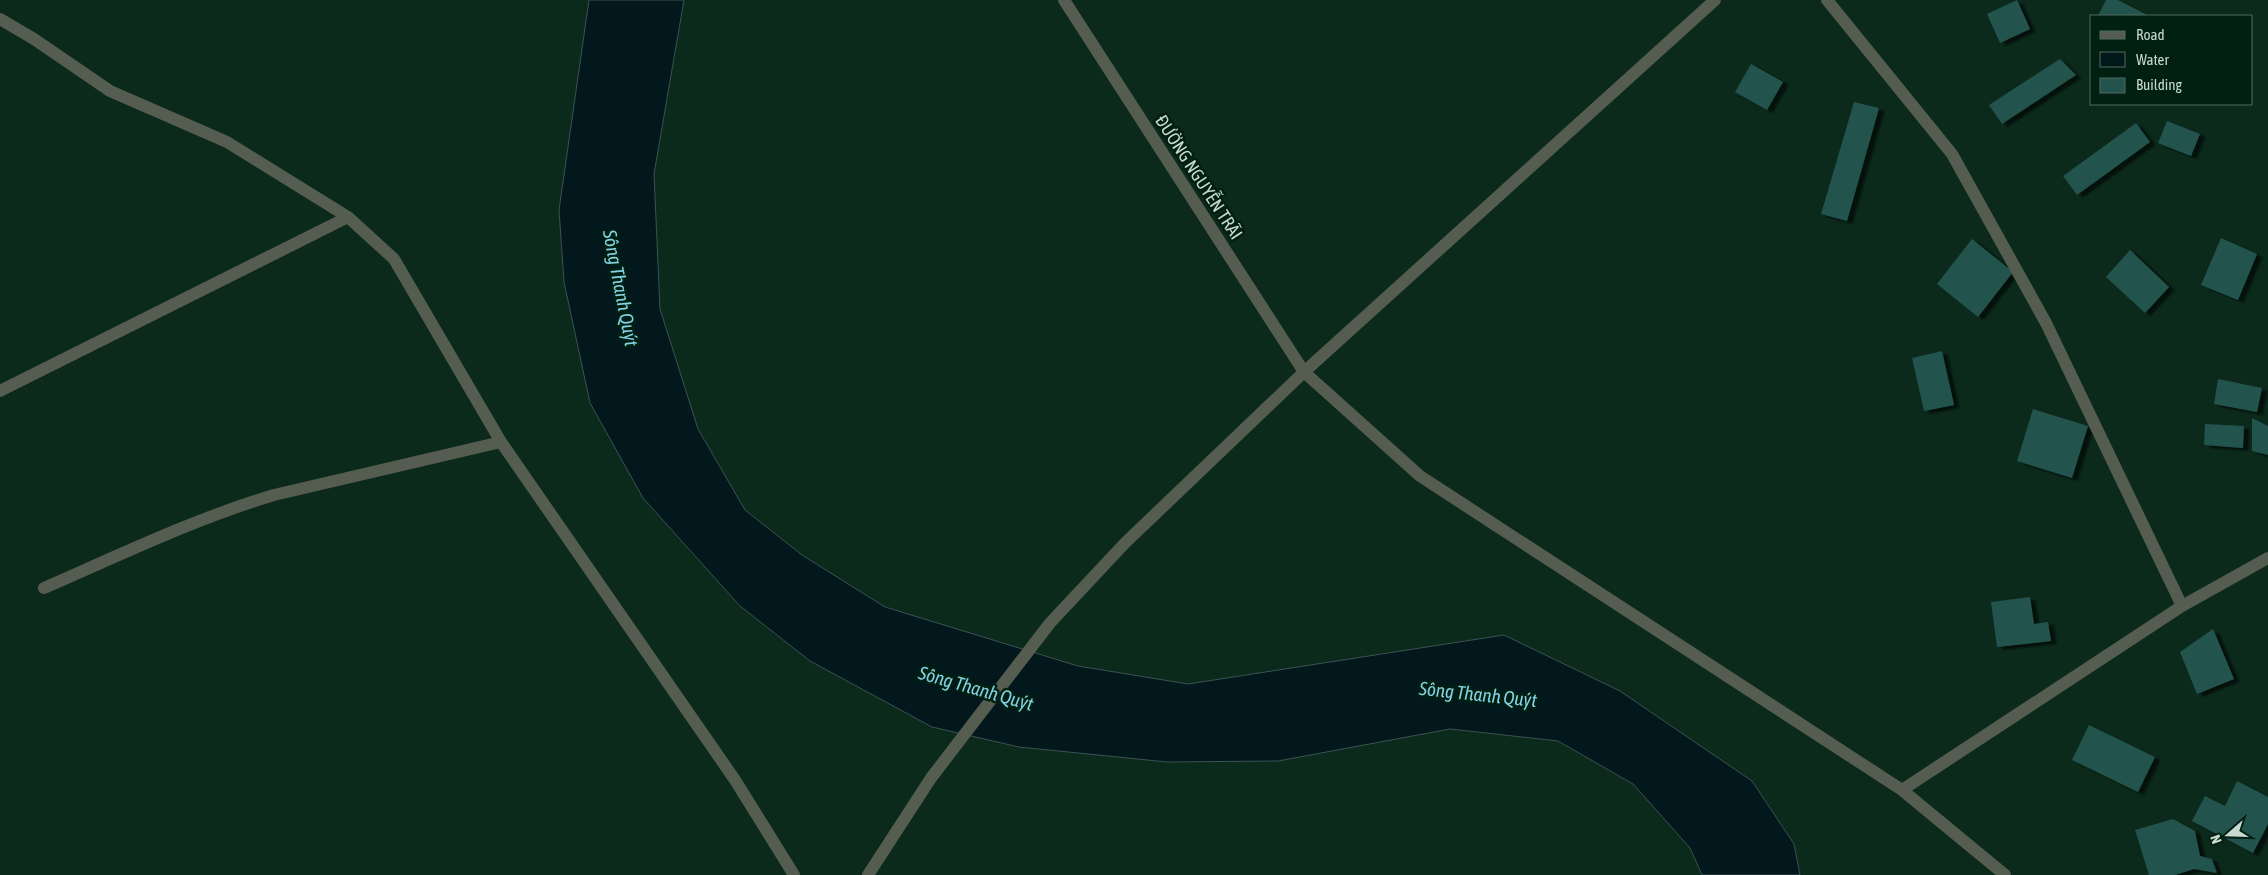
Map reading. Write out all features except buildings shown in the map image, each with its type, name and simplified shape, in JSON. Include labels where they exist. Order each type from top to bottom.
[{"type":"street","name":"ĐƯỜNG NGUYỄN TRÃI","points":[[1064,0],[1304,372],[1420,476],[1902,790],[2005,875]]},
{"type":"street","points":[[868,875],[931,778],[1050,622],[1125,543],[1304,372],[1715,0]]},
{"type":"street","points":[[1827,0],[1952,154],[2046,323],[2182,606]]},
{"type":"street","points":[[0,19],[34,39],[110,91],[227,142],[348,217],[394,260],[501,442],[735,780],[794,875]]},
{"type":"street","points":[[0,391],[348,217]]},
{"type":"street","points":[[44,588],[197,521],[237,506],[274,495],[501,442]]},
{"type":"street","points":[[1902,790],[2182,606],[2268,558]]},
{"type":"water","name":"Sông Thanh Quýt","points":[[589,0],[684,0],[654,174],[660,309],[698,429],[745,510],[802,555],[885,607],[1078,666],[1188,684],[1504,635],[1620,691],[1752,781],[1794,844],[1800,875],[1702,875],[1690,848],[1633,784],[1558,741],[1450,729],[1278,761],[1167,762],[1019,747],[932,727],[810,661],[740,606],[643,498],[590,403],[564,282],[559,210]]}]
